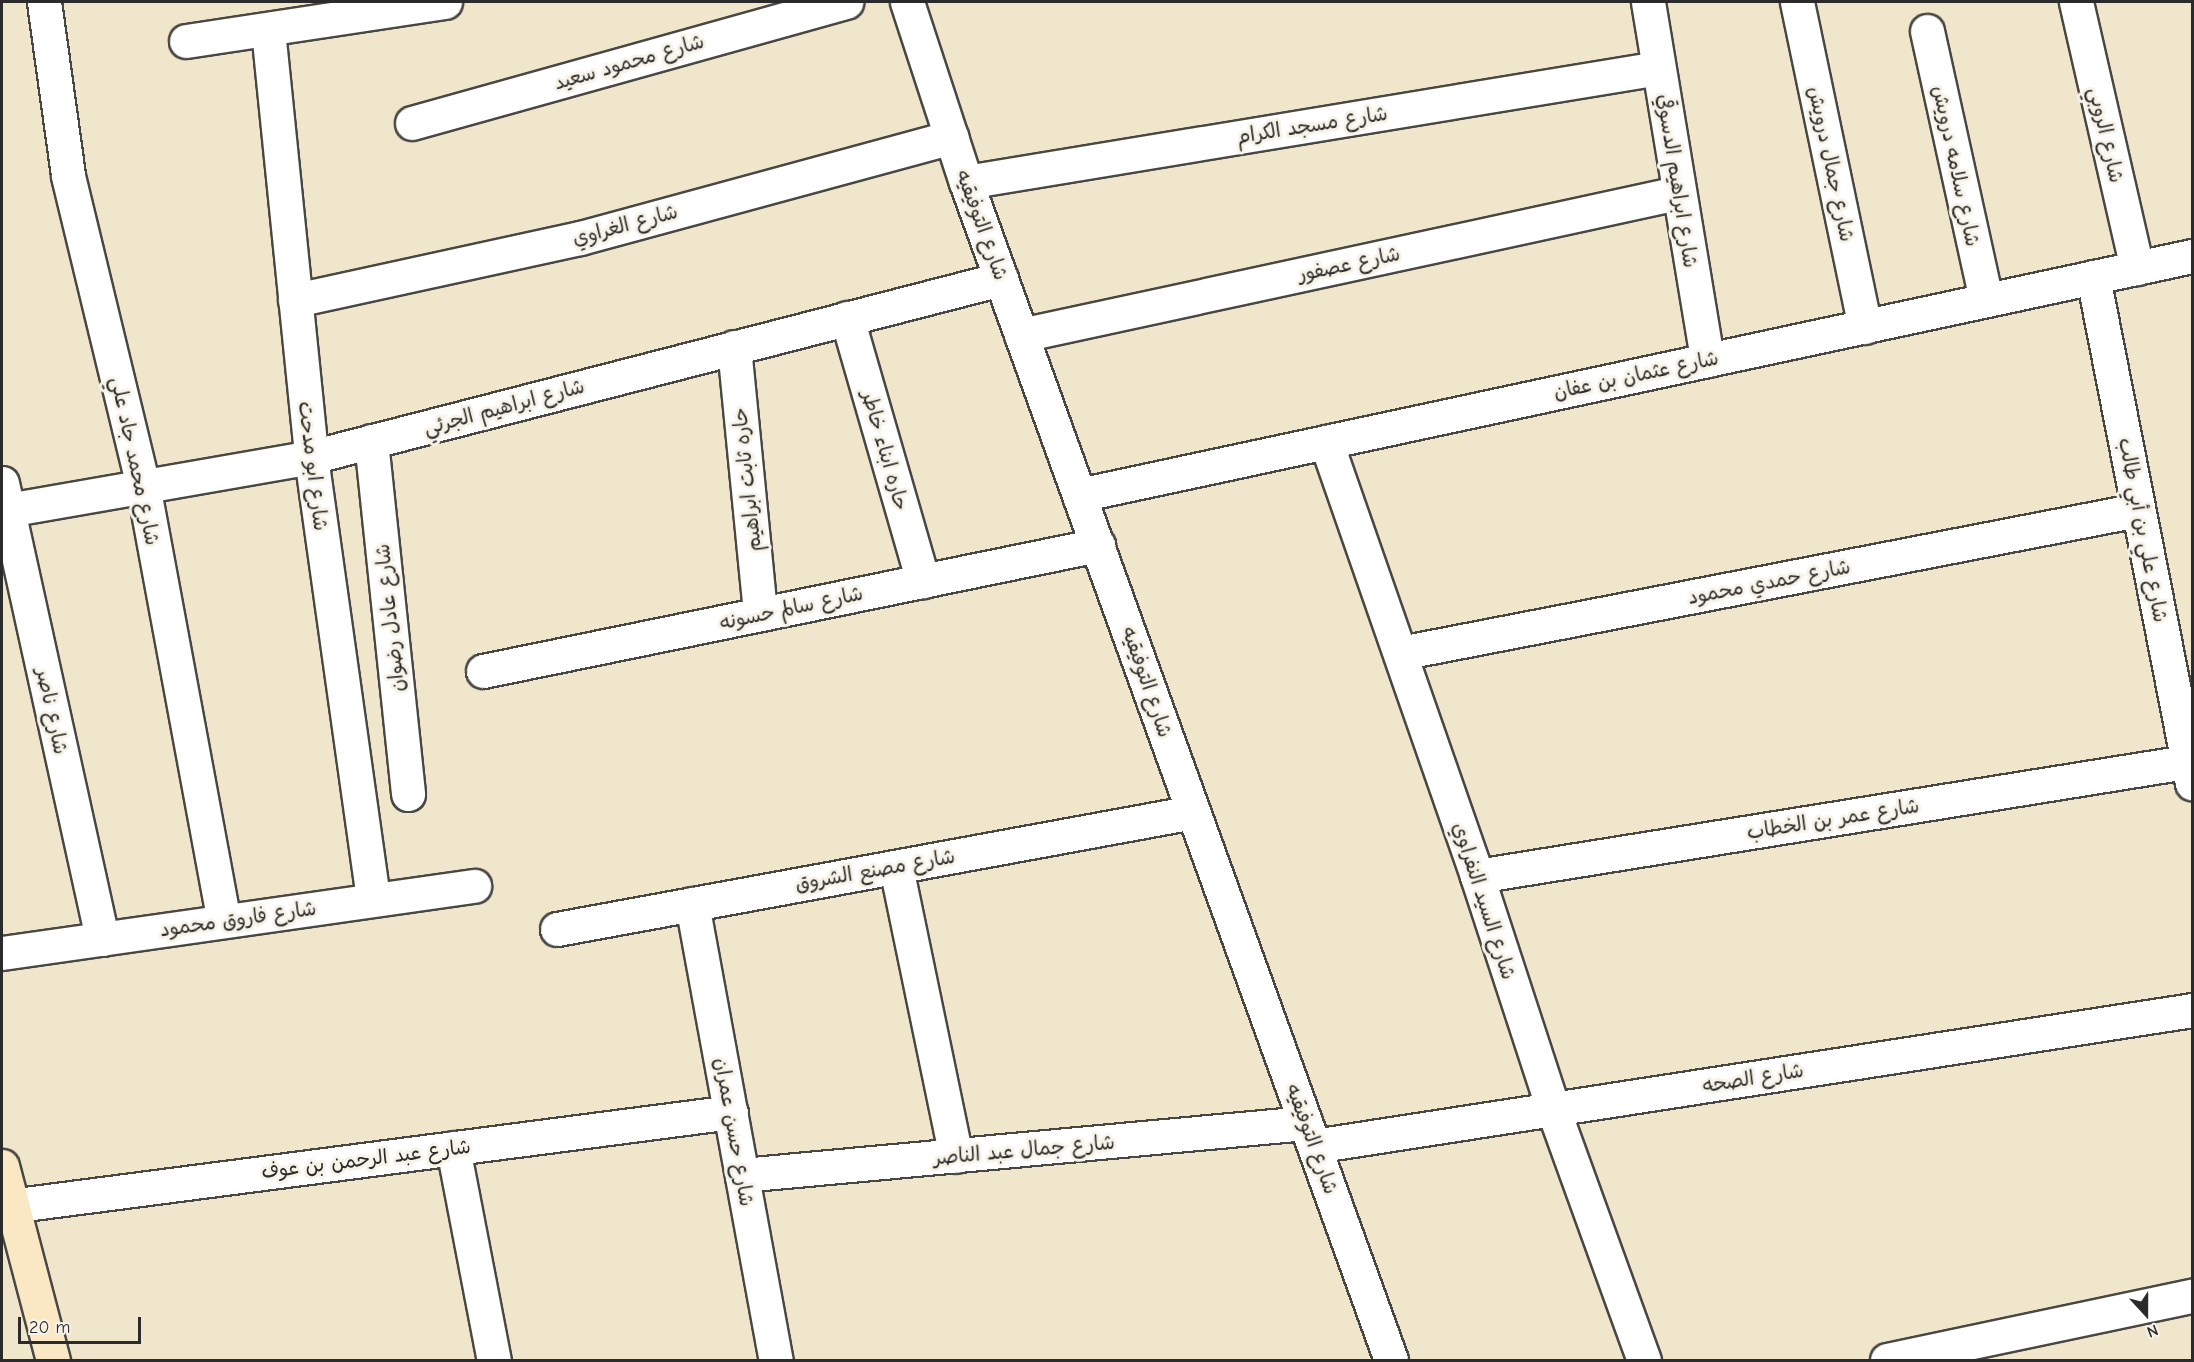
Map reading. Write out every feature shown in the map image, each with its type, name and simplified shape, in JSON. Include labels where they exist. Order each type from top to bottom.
[{"type":"street","name":"شارع محمد جاد علي","points":[[45,2],[68,176],[142,485],[224,921]]},
{"type":"street","points":[[186,41],[445,2]]},
{"type":"street","name":"شارع محمود سعيد","points":[[412,123],[846,2]]},
{"type":"street","name":"شارع التوفيقيه","points":[[907,2],[966,182],[1310,1134],[1389,1360]]},
{"type":"street","name":"شارع ابراهيم الدسوقي","points":[[1648,2],[1707,360]]},
{"type":"street","name":"شارع جمال درويش","points":[[1797,2],[1865,327]]},
{"type":"street","name":"شارع الروبي","points":[[2076,2],[2137,268]]},
{"type":"street","name":"شارع ابو مدحت","points":[[268,30],[311,457],[373,900]]},
{"type":"street","name":"شارع سلامه درويش","points":[[1927,31],[1986,300]]},
{"type":"street","name":"شارع مسجد الكرام","points":[[966,182],[1658,68]]},
{"type":"street","name":"شارع الغراوي","points":[[295,300],[580,238],[951,137]]},
{"type":"street","name":"شارع عصفور","points":[[1021,335],[1678,193]]},
{"type":"street","name":"شارع عثمان بن عفان","points":[[1078,495],[2193,256]]},
{"type":"street","name":"شارع علي بن أبي طالب","points":[[2093,277],[2191,769]]},
{"type":"street","name":"شارع ابراهيم الجرئي","points":[[4,502],[142,485],[311,457],[1001,279]]},
{"type":"street","name":"حاره ابناء خاطر","points":[[847,318],[923,581]]},
{"type":"street","name":"حاره ثابت ابراهيم","points":[[734,347],[760,614]]},
{"type":"street","name":"شارع عادل رضوان","points":[[371,441],[408,794]]},
{"type":"street","name":"شارع السيد النفراوي","points":[[1326,442],[1477,876],[1553,1109],[1644,1360]]},
{"type":"street","name":"شارع ناصر","points":[[4,502],[102,939]]},
{"type":"street","name":"شارع حمدي محمود","points":[[1400,654],[2138,510]]},
{"type":"street","name":"شارع سالم حسونه","points":[[483,671],[1098,545]]},
{"type":"street","name":"شارع عمر بن الخطاب","points":[[1477,876],[2191,769]]},
{"type":"street","name":"شارع مصنع الشروق","points":[[557,929],[1193,812]]},
{"type":"street","points":[[896,867],[956,1156]]},
{"type":"street","name":"شارع فاروق محمود","points":[[2,953],[474,886]]},
{"type":"street","name":"شارع حسن عمران","points":[[692,904],[776,1360]]},
{"type":"street","name":"شارع الصحه","points":[[1310,1134],[1553,1109],[2193,1010]]},
{"type":"street","name":"شارع عبد الرحمن بن عوف","points":[[7,1206],[731,1112]]},
{"type":"street","name":"شارع جمال عبد الناصر","points":[[742,1175],[956,1156],[1310,1134]]},
{"type":"street","points":[[453,1148],[494,1360]]},
{"type":"street","points":[[2,1166],[7,1206],[53,1360]]},
{"type":"street","points":[[1887,1360],[2193,1296]]}]
